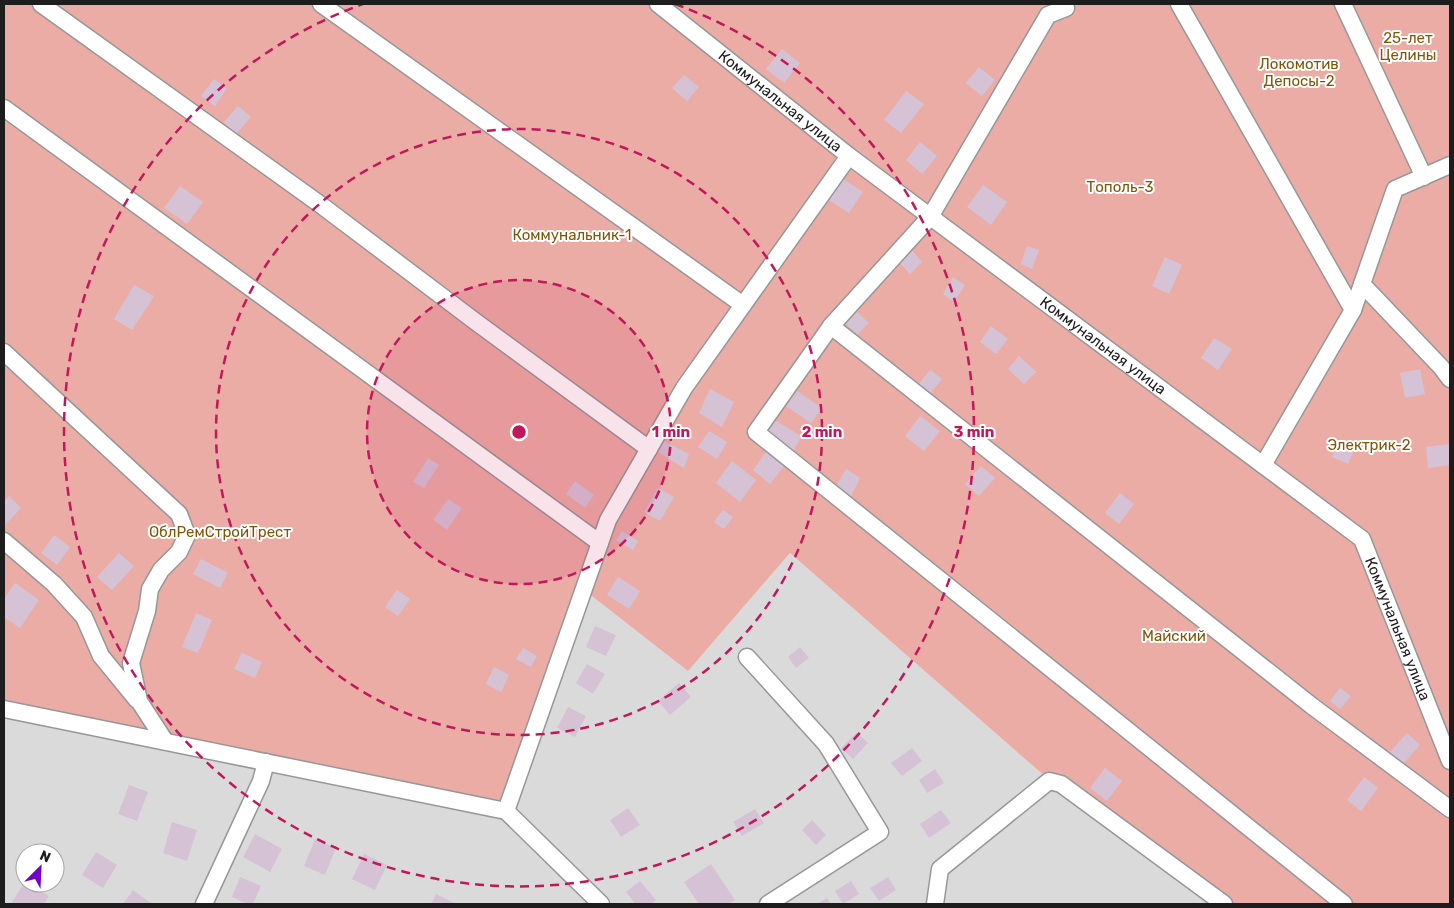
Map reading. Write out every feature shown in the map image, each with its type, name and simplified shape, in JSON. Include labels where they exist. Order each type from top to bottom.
[{"type":"lane","points":[[41,4],[320,205],[649,449]]},
{"type":"lane","points":[[321,4],[743,305]]},
{"type":"lane","name":"Коммунальная улица","points":[[658,4],[849,156],[1362,539],[1450,761]]},
{"type":"lane","points":[[1179,4],[1353,310]]},
{"type":"lane","points":[[1343,4],[1424,177]]},
{"type":"lane","points":[[1066,8],[1048,15],[930,217],[831,326],[756,432],[1344,904]]},
{"type":"lane","points":[[4,108],[600,543]]},
{"type":"lane","points":[[506,811],[608,520],[684,388],[849,156]]},
{"type":"lane","points":[[1262,465],[1353,310],[1395,189],[1450,166]]},
{"type":"lane","points":[[1362,284],[1441,366],[1450,379]]},
{"type":"lane","points":[[831,326],[1312,706],[1450,809]]},
{"type":"lane","points":[[4,352],[179,514],[187,535],[179,552],[162,570],[150,589],[147,611],[131,662],[139,702]]},
{"type":"lane","points":[[4,541],[54,584],[84,617],[101,656],[139,702],[165,742]]},
{"type":"lane","points":[[747,658],[826,744],[880,832],[768,904]]},
{"type":"lane","points":[[4,709],[506,811],[601,904]]},
{"type":"lane","points":[[204,904],[261,781],[266,762]]},
{"type":"lane","points":[[934,904],[940,869],[1049,781],[1061,784],[1224,904]]},
{"type":"shaded area","points":[[790,553],[1048,779],[1211,904],[4,904],[4,709],[579,586],[688,671]]},
{"type":"green space","points":[[4,4],[1450,4],[1450,904],[1211,904],[1048,779],[790,553],[688,671],[579,586],[506,811],[4,709]]},
{"type":"building","points":[[782,49],[800,63],[784,83],[766,69]]},
{"type":"building","points":[[979,67],[995,80],[982,96],[966,83]]},
{"type":"building","points":[[684,75],[699,87],[687,101],[672,88]]},
{"type":"building","points":[[214,79],[227,88],[215,106],[201,96]]},
{"type":"building","points":[[906,91],[924,104],[901,133],[884,120]]},
{"type":"building","points":[[238,106],[251,117],[236,134],[224,122]]},
{"type":"building","points":[[920,142],[937,156],[922,174],[906,160]]},
{"type":"building","points":[[843,179],[863,192],[849,213],[829,200]]},
{"type":"building","points":[[983,185],[1007,202],[991,225],[967,207]]},
{"type":"building","points":[[180,186],[203,202],[187,224],[164,208]]},
{"type":"building","points":[[1027,246],[1039,250],[1032,269],[1021,264]]},
{"type":"building","points":[[911,249],[922,262],[910,274],[898,261]]},
{"type":"building","points":[[1165,257],[1182,265],[1169,294],[1152,286]]},
{"type":"building","points":[[953,277],[965,285],[954,302],[943,294]]},
{"type":"building","points":[[134,285],[154,296],[132,330],[114,319]]},
{"type":"building","points":[[857,312],[869,323],[857,335],[846,324]]},
{"type":"building","points":[[991,326],[1008,339],[996,354],[980,342]]},
{"type":"building","points":[[1214,338],[1232,349],[1218,370],[1201,358]]},
{"type":"building","points":[[1019,356],[1036,372],[1024,384],[1008,369]]},
{"type":"building","points":[[1420,369],[1425,394],[1405,398],[1400,373]]},
{"type":"building","points":[[930,370],[942,379],[930,394],[918,385]]},
{"type":"building","points":[[710,389],[734,402],[722,427],[699,413]]},
{"type":"building","points":[[797,391],[822,408],[811,423],[786,406]]},
{"type":"building","points":[[920,416],[940,431],[924,451],[905,436]]},
{"type":"building","points":[[771,418],[801,436],[791,456],[761,433]]},
{"type":"building","points":[[709,431],[727,442],[717,459],[698,447]]},
{"type":"building","points":[[660,439],[689,454],[684,468],[655,450]]},
{"type":"building","points":[[1340,441],[1355,448],[1348,464],[1332,457]]},
{"type":"building","points":[[1450,444],[1450,465],[1428,468],[1426,447]]},
{"type":"building","points":[[767,451],[785,465],[770,484],[753,470]]},
{"type":"building","points":[[428,458],[439,465],[424,488],[413,482]]},
{"type":"building","points":[[732,461],[756,480],[740,502],[716,483]]},
{"type":"building","points":[[981,466],[995,478],[979,496],[965,484]]},
{"type":"building","points":[[846,469],[860,478],[848,502],[833,491]]},
{"type":"building","points":[[575,481],[594,495],[585,508],[566,494]]},
{"type":"building","points":[[658,488],[674,497],[660,521],[644,512]]},
{"type":"building","points":[[1120,493],[1134,504],[1119,524],[1105,513]]},
{"type":"building","points":[[9,496],[21,508],[4,526],[4,501]]},
{"type":"building","points":[[448,499],[462,508],[447,530],[433,520]]},
{"type":"building","points":[[723,510],[733,517],[724,529],[714,522]]},
{"type":"building","points":[[622,531],[638,541],[633,550],[616,540]]},
{"type":"building","points":[[54,535],[70,547],[57,565],[41,553]]},
{"type":"building","points":[[119,553],[134,566],[112,590],[97,577]]},
{"type":"building","points":[[201,559],[228,573],[220,588],[193,574]]},
{"type":"building","points":[[618,577],[640,591],[629,609],[607,595]]},
{"type":"building","points":[[15,583],[39,600],[20,628],[4,617],[4,599]]},
{"type":"building","points":[[397,590],[410,599],[398,616],[385,607]]},
{"type":"building","points":[[196,613],[212,620],[198,653],[182,647]]},
{"type":"building","points":[[595,626],[616,635],[606,656],[586,647]]},
{"type":"building","points":[[800,647],[809,658],[796,668],[788,657]]},
{"type":"building","points":[[523,648],[537,656],[531,667],[516,659]]},
{"type":"building","points":[[242,653],[262,662],[255,678],[234,669]]},
{"type":"building","points":[[587,664],[605,674],[593,694],[576,683]]},
{"type":"building","points":[[494,667],[509,675],[501,692],[486,684]]},
{"type":"building","points":[[679,683],[691,697],[670,715],[658,701]]},
{"type":"building","points":[[1340,688],[1351,696],[1340,709],[1330,701]]},
{"type":"building","points":[[568,707],[586,716],[575,737],[557,728]]},
{"type":"building","points":[[857,732],[868,743],[853,759],[841,748]]},
{"type":"building","points":[[1407,733],[1420,745],[1403,764],[1390,752]]},
{"type":"building","points":[[912,748],[922,761],[902,776],[891,763]]},
{"type":"building","points":[[1105,768],[1122,781],[1107,801],[1090,788]]},
{"type":"building","points":[[935,769],[944,783],[927,793],[919,780]]},
{"type":"building","points":[[1364,777],[1378,788],[1361,811],[1347,800]]},
{"type":"building","points":[[129,785],[148,792],[137,821],[118,814]]},
{"type":"building","points":[[628,808],[640,825],[621,837],[610,820]]},
{"type":"building","points":[[755,809],[764,823],[742,836],[733,822]]},
{"type":"building","points":[[941,810],[951,823],[929,838],[920,824]]},
{"type":"building","points":[[812,820],[826,835],[816,845],[802,830]]},
{"type":"building","points":[[172,822],[197,830],[187,861],[163,853]]},
{"type":"building","points":[[255,834],[282,849],[270,872],[243,857]]},
{"type":"building","points":[[315,839],[336,848],[325,875],[304,866]]},
{"type":"building","points":[[96,852],[117,865],[103,888],[82,875]]},
{"type":"building","points":[[364,854],[387,865],[375,890],[352,879]]},
{"type":"building","points":[[711,864],[735,900],[728,904],[699,904],[684,882]]},
{"type":"building","points":[[240,877],[261,886],[253,904],[248,904],[232,897]]},
{"type":"building","points":[[888,877],[896,890],[879,901],[870,888]]},
{"type":"building","points":[[640,881],[656,900],[651,904],[635,904],[626,892]]},
{"type":"building","points":[[851,881],[859,894],[843,904],[835,891]]},
{"type":"building","points":[[133,890],[152,904],[123,904]]},
{"type":"building","points":[[18,893],[44,893],[49,896],[44,904],[11,904]]},
{"type":"building","points":[[436,894],[456,904],[431,904]]},
{"type":"building","points":[[827,898],[831,904],[817,904]]},
{"type":"park label","name":"25-лет Целины","points":[[1408,46]]},
{"type":"park label","name":"Локомотив Депосы-2","points":[[1299,72]]},
{"type":"park label","name":"Тополь-3","points":[[1120,187]]},
{"type":"park label","name":"Коммунальник-1","points":[[572,235]]},
{"type":"park label","name":"Электрик-2","points":[[1369,445]]},
{"type":"park label","name":"ОблРемСтройТрест","points":[[220,532]]},
{"type":"park label","name":"Майский","points":[[1174,636]]}]
